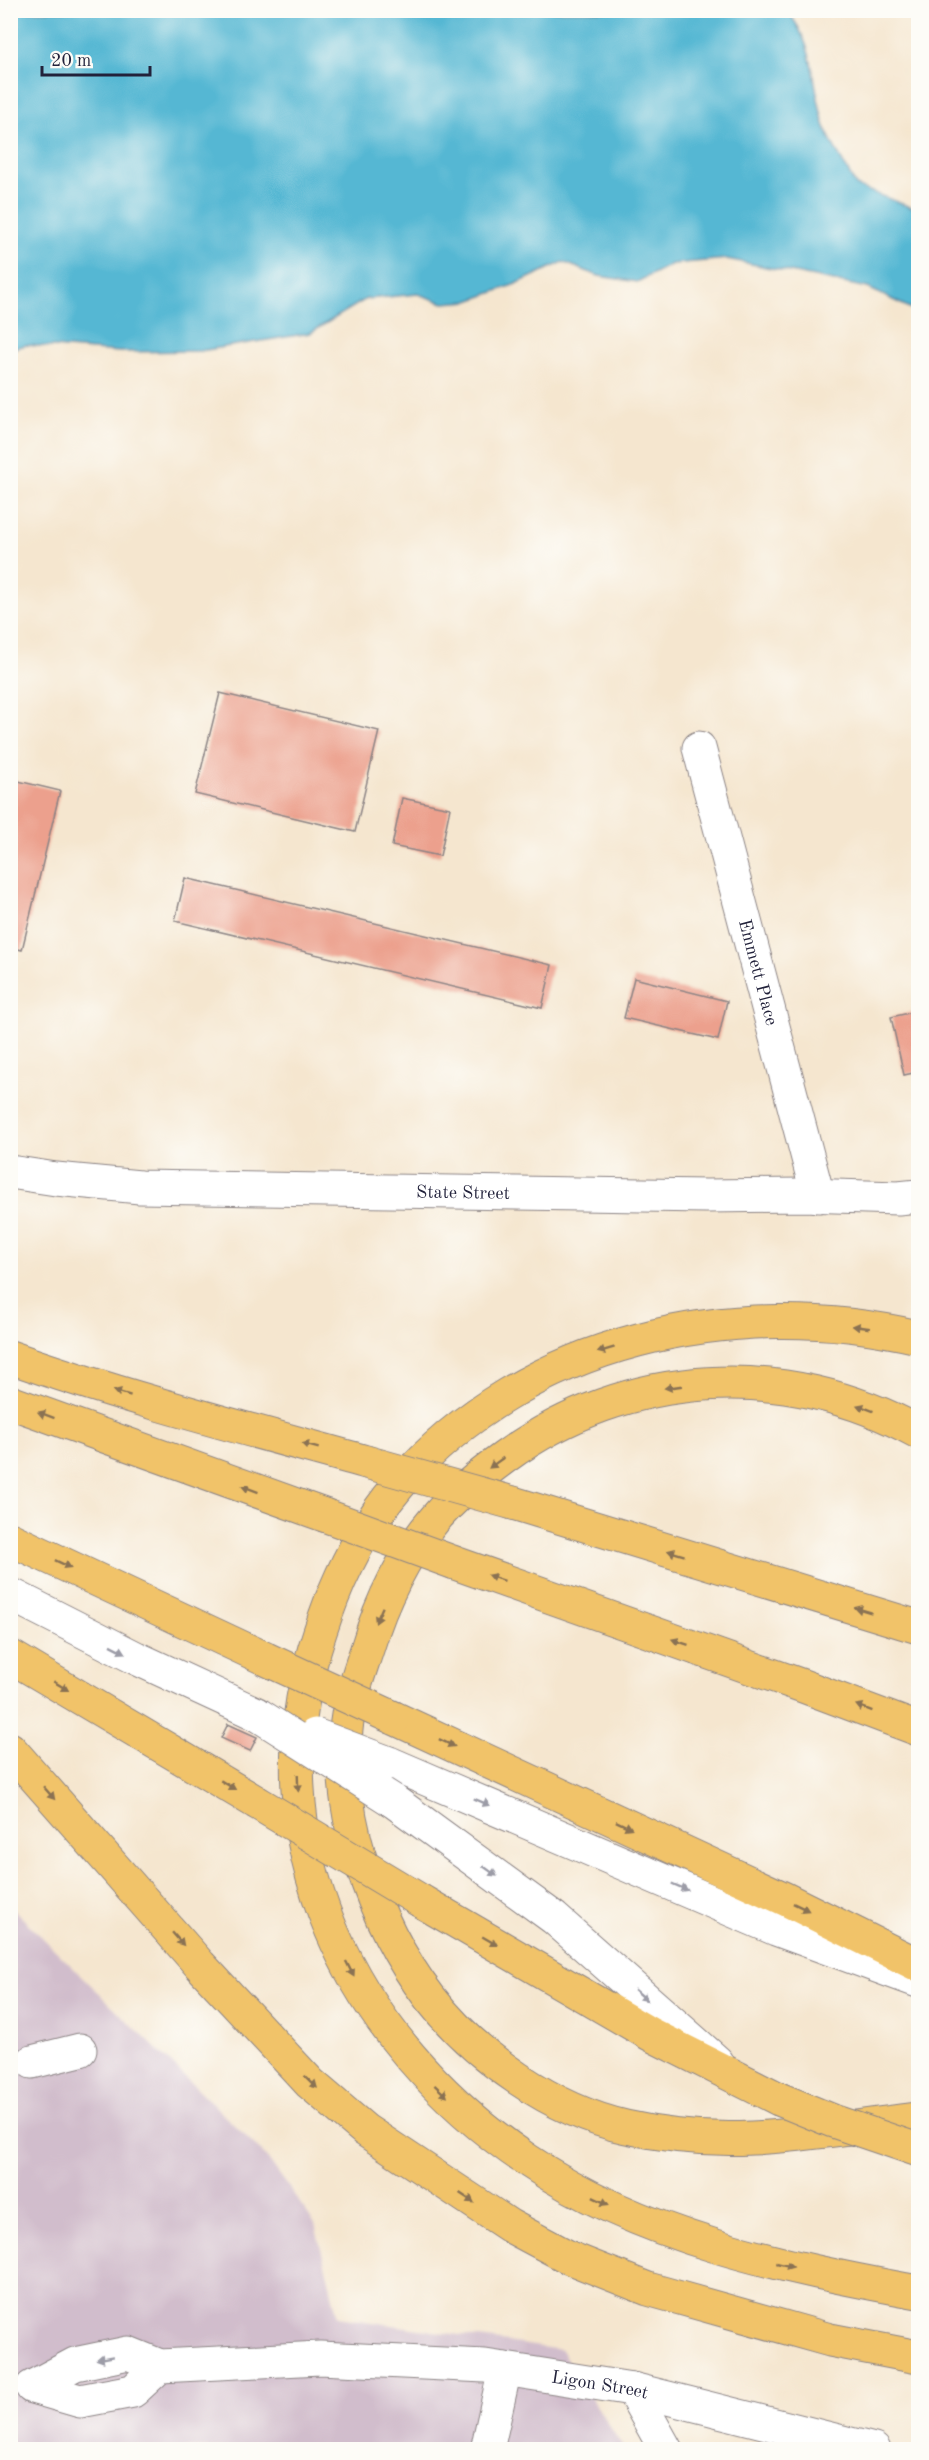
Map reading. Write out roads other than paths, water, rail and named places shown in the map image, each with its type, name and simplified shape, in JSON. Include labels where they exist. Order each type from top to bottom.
[{"type":"highway","points":[[918,1337],[822,1322],[759,1322],[688,1328],[642,1339],[573,1361],[498,1399],[458,1427],[421,1461],[365,1530],[328,1606],[313,1650],[301,1701],[297,1758],[299,1811],[308,1865],[326,1918],[348,1965],[366,1999],[402,2048],[428,2079],[468,2116],[528,2161],[592,2197],[644,2222],[752,2258],[918,2292]]},
{"type":"highway","points":[[10,1357],[188,1413],[513,1503],[918,1627]]},
{"type":"highway","points":[[918,1432],[878,1413],[813,1392],[730,1382],[674,1387],[619,1399],[566,1419],[526,1441],[470,1483],[432,1522],[401,1569],[376,1618],[361,1666],[348,1716],[346,1759],[346,1790],[356,1851],[379,1910],[412,1975],[447,2020],[485,2054],[532,2087],[584,2114],[623,2127],[708,2137],[753,2138],[918,2119]]},
{"type":"highway","points":[[10,1402],[918,1729]]},
{"type":"highway","points":[[10,1539],[785,1899],[918,1965]]},
{"type":"highway","points":[[10,1656],[421,1901],[650,2034],[779,2099],[918,2150]]},
{"type":"highway","points":[[10,1749],[208,1973],[310,2083],[365,2130],[510,2226],[570,2258],[648,2289],[830,2340],[918,2357]]},
{"type":"street","name":"Emmett Place","points":[[699,748],[818,1196]]},
{"type":"street","name":"State Street","points":[[10,1172],[56,1179],[140,1186],[898,1198],[918,1196]]},
{"type":"street","points":[[10,1594],[136,1658],[257,1714],[389,1763],[776,1929],[918,1981]]},
{"type":"street","points":[[257,1714],[392,1800],[554,1918],[731,2073]]},
{"type":"street","points":[[32,2062],[80,2050]]},
{"type":"street","name":"Ligon Street","points":[[21,2389],[75,2364],[128,2353],[160,2366],[320,2358],[485,2366],[632,2389],[874,2450]]},
{"type":"street","points":[[488,2450],[505,2369]]},
{"type":"street","points":[[632,2389],[666,2450]]},
{"type":"water","points":[[10,11],[787,11],[796,23],[808,50],[827,132],[856,186],[918,210],[918,312],[868,288],[727,259],[672,264],[637,282],[599,276],[563,262],[516,284],[469,301],[444,303],[418,294],[366,299],[310,333],[200,351],[120,352],[26,345],[11,349]]}]
